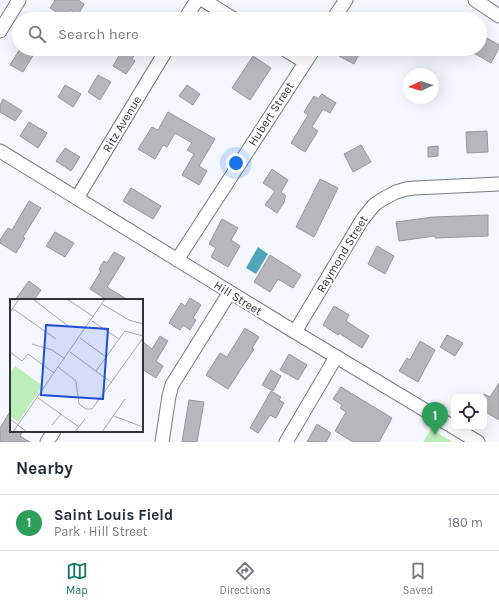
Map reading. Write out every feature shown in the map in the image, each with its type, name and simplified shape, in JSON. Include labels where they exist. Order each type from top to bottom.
[{"type":"street","points":[[0,32],[19,0]]},
{"type":"street","points":[[189,12],[197,0]]},
{"type":"street","points":[[203,0],[223,12]]},
{"type":"street","points":[[338,12],[346,0]]},
{"type":"street","points":[[474,0],[499,16]]},
{"type":"street","name":"Ritz Avenue","points":[[77,198],[163,56]]},
{"type":"street","points":[[295,56],[305,62]]},
{"type":"street","name":"Hubert Street","points":[[177,260],[309,56]]},
{"type":"street","name":"Hill Street","points":[[0,151],[336,357],[478,442]]},
{"type":"street","name":"Raymond Street","points":[[295,332],[362,220],[381,200],[396,192],[415,188],[499,184]]},
{"type":"street","points":[[162,442],[172,385],[230,292]]},
{"type":"street","points":[[286,442],[336,357]]},
{"type":"street","points":[[47,442],[53,432]]},
{"type":"green space","points":[[431,429],[453,442],[423,442]]},
{"type":"water","points":[[258,247],[268,254],[256,274],[246,268]]},
{"type":"building","points":[[54,0],[78,0],[84,4],[80,12],[73,12],[70,10],[69,12],[56,12],[50,8],[55,1]]},
{"type":"building","points":[[487,38],[499,45],[499,48],[491,63],[479,56],[487,56]]},
{"type":"building","points":[[16,56],[33,56],[23,72],[10,65]]},
{"type":"building","points":[[119,56],[134,56],[132,59],[135,61],[126,74],[113,66]]},
{"type":"building","points":[[253,56],[271,68],[250,100],[232,88]]},
{"type":"building","points":[[339,56],[358,56],[354,64]]},
{"type":"building","points":[[98,75],[111,82],[100,100],[88,92]]},
{"type":"building","points":[[65,85],[81,94],[73,107],[58,97]]},
{"type":"building","points":[[187,85],[200,94],[193,105],[179,96]]},
{"type":"building","points":[[322,94],[336,103],[330,113],[323,109],[312,127],[318,131],[305,152],[291,143],[308,115],[304,112],[314,96],[318,99]]},
{"type":"building","points":[[3,99],[22,111],[15,121],[0,112],[0,105]]},
{"type":"building","points":[[168,112],[215,139],[199,166],[207,171],[199,185],[182,175],[194,154],[187,150],[192,143],[175,133],[167,147],[163,145],[155,159],[138,149],[152,127],[158,130]]},
{"type":"building","points":[[29,122],[47,133],[38,148],[20,136]]},
{"type":"building","points":[[487,131],[488,152],[467,153],[466,132]]},
{"type":"building","points":[[361,145],[371,162],[353,172],[344,154]]},
{"type":"building","points":[[438,146],[438,156],[428,157],[428,147]]},
{"type":"building","points":[[65,148],[80,157],[71,171],[56,161]]},
{"type":"building","points":[[272,169],[288,180],[281,192],[286,196],[285,201],[277,213],[265,205],[275,191],[263,183]]},
{"type":"building","points":[[320,179],[338,188],[314,237],[296,227]]},
{"type":"building","points":[[131,188],[161,206],[153,219],[123,201]]},
{"type":"building","points":[[29,201],[41,208],[23,237],[25,238],[16,253],[0,243],[0,240],[8,228],[12,230]]},
{"type":"building","points":[[488,215],[488,236],[435,238],[435,236],[399,241],[396,222],[433,217]]},
{"type":"building","points":[[222,219],[238,228],[231,240],[240,246],[228,267],[211,257],[216,248],[209,244]]},
{"type":"building","points":[[55,232],[74,243],[65,257],[46,246]]},
{"type":"building","points":[[377,246],[394,256],[385,274],[368,264]]},
{"type":"building","points":[[114,252],[125,258],[107,287],[126,299],[105,299],[90,289],[101,271],[99,269],[104,261],[107,263]]},
{"type":"building","points":[[270,255],[301,275],[293,288],[278,279],[270,292],[254,282]]},
{"type":"building","points":[[29,281],[41,290],[35,299],[16,299]]},
{"type":"building","points":[[190,298],[201,305],[193,318],[196,320],[190,330],[183,325],[180,330],[169,323],[181,303],[185,306]]},
{"type":"building","points":[[334,306],[349,315],[346,321],[369,336],[362,348],[339,333],[338,335],[323,325]]},
{"type":"building","points":[[245,328],[259,337],[252,348],[254,349],[228,389],[206,375],[220,353],[227,357]]},
{"type":"building","points":[[447,335],[463,343],[455,356],[440,347]]},
{"type":"building","points":[[160,336],[168,341],[156,361],[163,366],[156,378],[143,370],[143,342],[152,349]]},
{"type":"building","points":[[420,341],[435,350],[418,382],[399,371],[407,358],[410,360]]},
{"type":"building","points":[[289,354],[307,365],[298,380],[280,370]]},
{"type":"building","points":[[271,370],[281,376],[273,391],[262,385]]},
{"type":"building","points":[[499,383],[499,420],[487,413],[487,396],[490,397]]},
{"type":"building","points":[[341,387],[392,418],[379,442],[353,442],[335,431],[346,412],[340,408],[342,405],[333,399]]},
{"type":"building","points":[[271,391],[281,397],[279,400],[284,403],[276,418],[270,415],[258,433],[250,428]]},
{"type":"building","points":[[189,400],[204,402],[197,442],[182,442]]},
{"type":"building","points":[[10,412],[10,432],[22,432],[20,436],[30,442],[0,442],[0,428]]},
{"type":"building","points":[[317,424],[331,433],[326,442],[307,442]]},
{"type":"place","name":"Saint Louis Field","points":[[435,435]]}]
